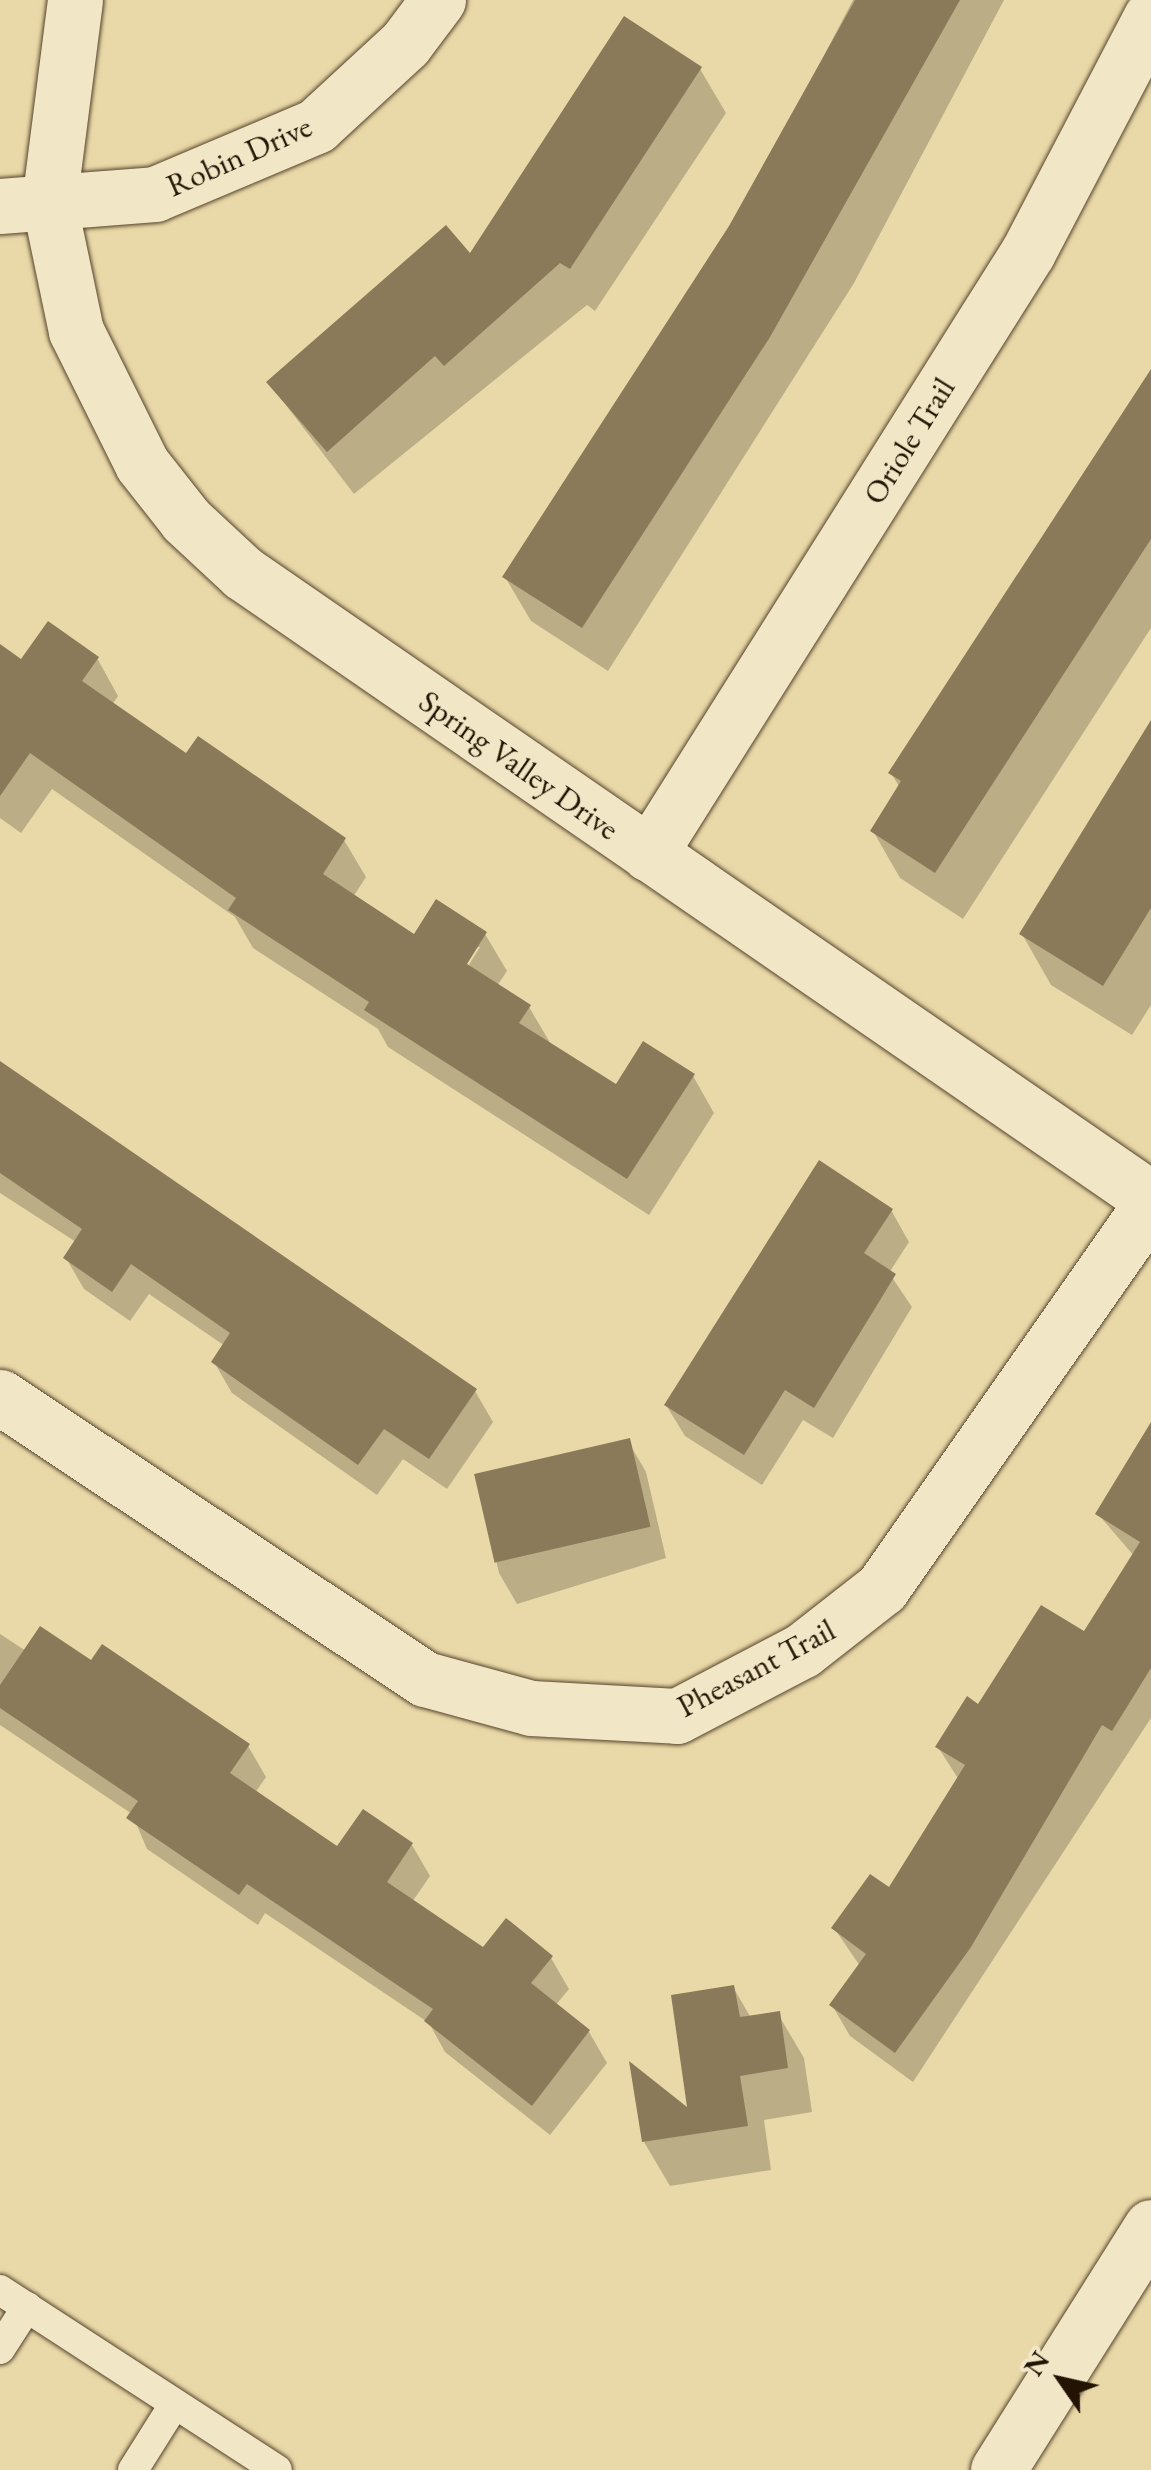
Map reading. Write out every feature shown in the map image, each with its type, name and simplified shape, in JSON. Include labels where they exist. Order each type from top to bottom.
[{"type":"street","name":"Spring Valley Drive","points":[[75,0],[24,204],[76,331],[133,448],[186,520],[243,574],[1151,1202]]},
{"type":"street","name":"Robin Drive","points":[[24,204],[155,194],[316,126],[405,44],[438,0]]},
{"type":"street","name":"Oriole Trail","points":[[649,854],[1028,252],[1151,17]]},
{"type":"street","name":"Pheasant Trail","points":[[0,1397],[425,1679],[531,1708],[677,1716],[803,1650],[882,1588],[1151,1202]]},
{"type":"street","points":[[998,2470],[1151,2227]]},
{"type":"lane","points":[[0,2290],[276,2470]]},
{"type":"lane","points":[[0,2348],[26,2307]]},
{"type":"lane","points":[[133,2470],[174,2405]]},
{"type":"building","points":[[855,0],[960,0],[770,337],[582,628],[502,577],[729,226]]},
{"type":"building","points":[[624,16],[702,67],[570,269],[560,263],[444,366],[435,356],[327,452],[266,382],[446,225],[470,253]]},
{"type":"building","points":[[1151,369],[1151,539],[935,873],[870,831],[901,781],[888,773]]},
{"type":"building","points":[[48,621],[99,657],[82,681],[186,753],[198,736],[346,838],[323,874],[414,934],[436,899],[487,932],[467,964],[531,1005],[519,1023],[616,1084],[643,1041],[695,1074],[627,1179],[364,1010],[369,1002],[228,910],[236,898],[30,753],[0,796],[0,644],[21,659]]},
{"type":"building","points":[[1151,720],[1151,908],[1103,986],[1019,934]]},
{"type":"building","points":[[0,1061],[477,1389],[429,1459],[384,1429],[358,1465],[211,1362],[230,1333],[131,1264],[112,1292],[63,1258],[82,1229],[0,1173]]},
{"type":"building","points":[[819,1160],[893,1209],[864,1253],[896,1274],[814,1408],[785,1390],[744,1455],[664,1405]]},
{"type":"building","points":[[1151,1422],[1151,1668],[1112,1731],[1102,1725],[971,1947],[895,2053],[829,2005],[866,1954],[831,1928],[870,1874],[889,1887],[965,1765],[935,1747],[967,1696],[978,1704],[1041,1605],[1084,1631],[1140,1542],[1095,1514]]},
{"type":"building","points":[[630,1438],[650,1527],[495,1563],[474,1474]]},
{"type":"building","points":[[40,1626],[91,1660],[102,1644],[250,1744],[230,1773],[337,1846],[363,1809],[413,1843],[387,1882],[483,1947],[506,1918],[553,1956],[531,1983],[590,2030],[532,2106],[424,2021],[433,2009],[247,1884],[239,1895],[126,1818],[138,1801],[0,1708],[0,1685]]},
{"type":"building","points":[[734,1985],[740,2017],[780,2011],[788,2068],[740,2076],[748,2126],[642,2142],[629,2061],[687,2107],[671,1995]]}]
